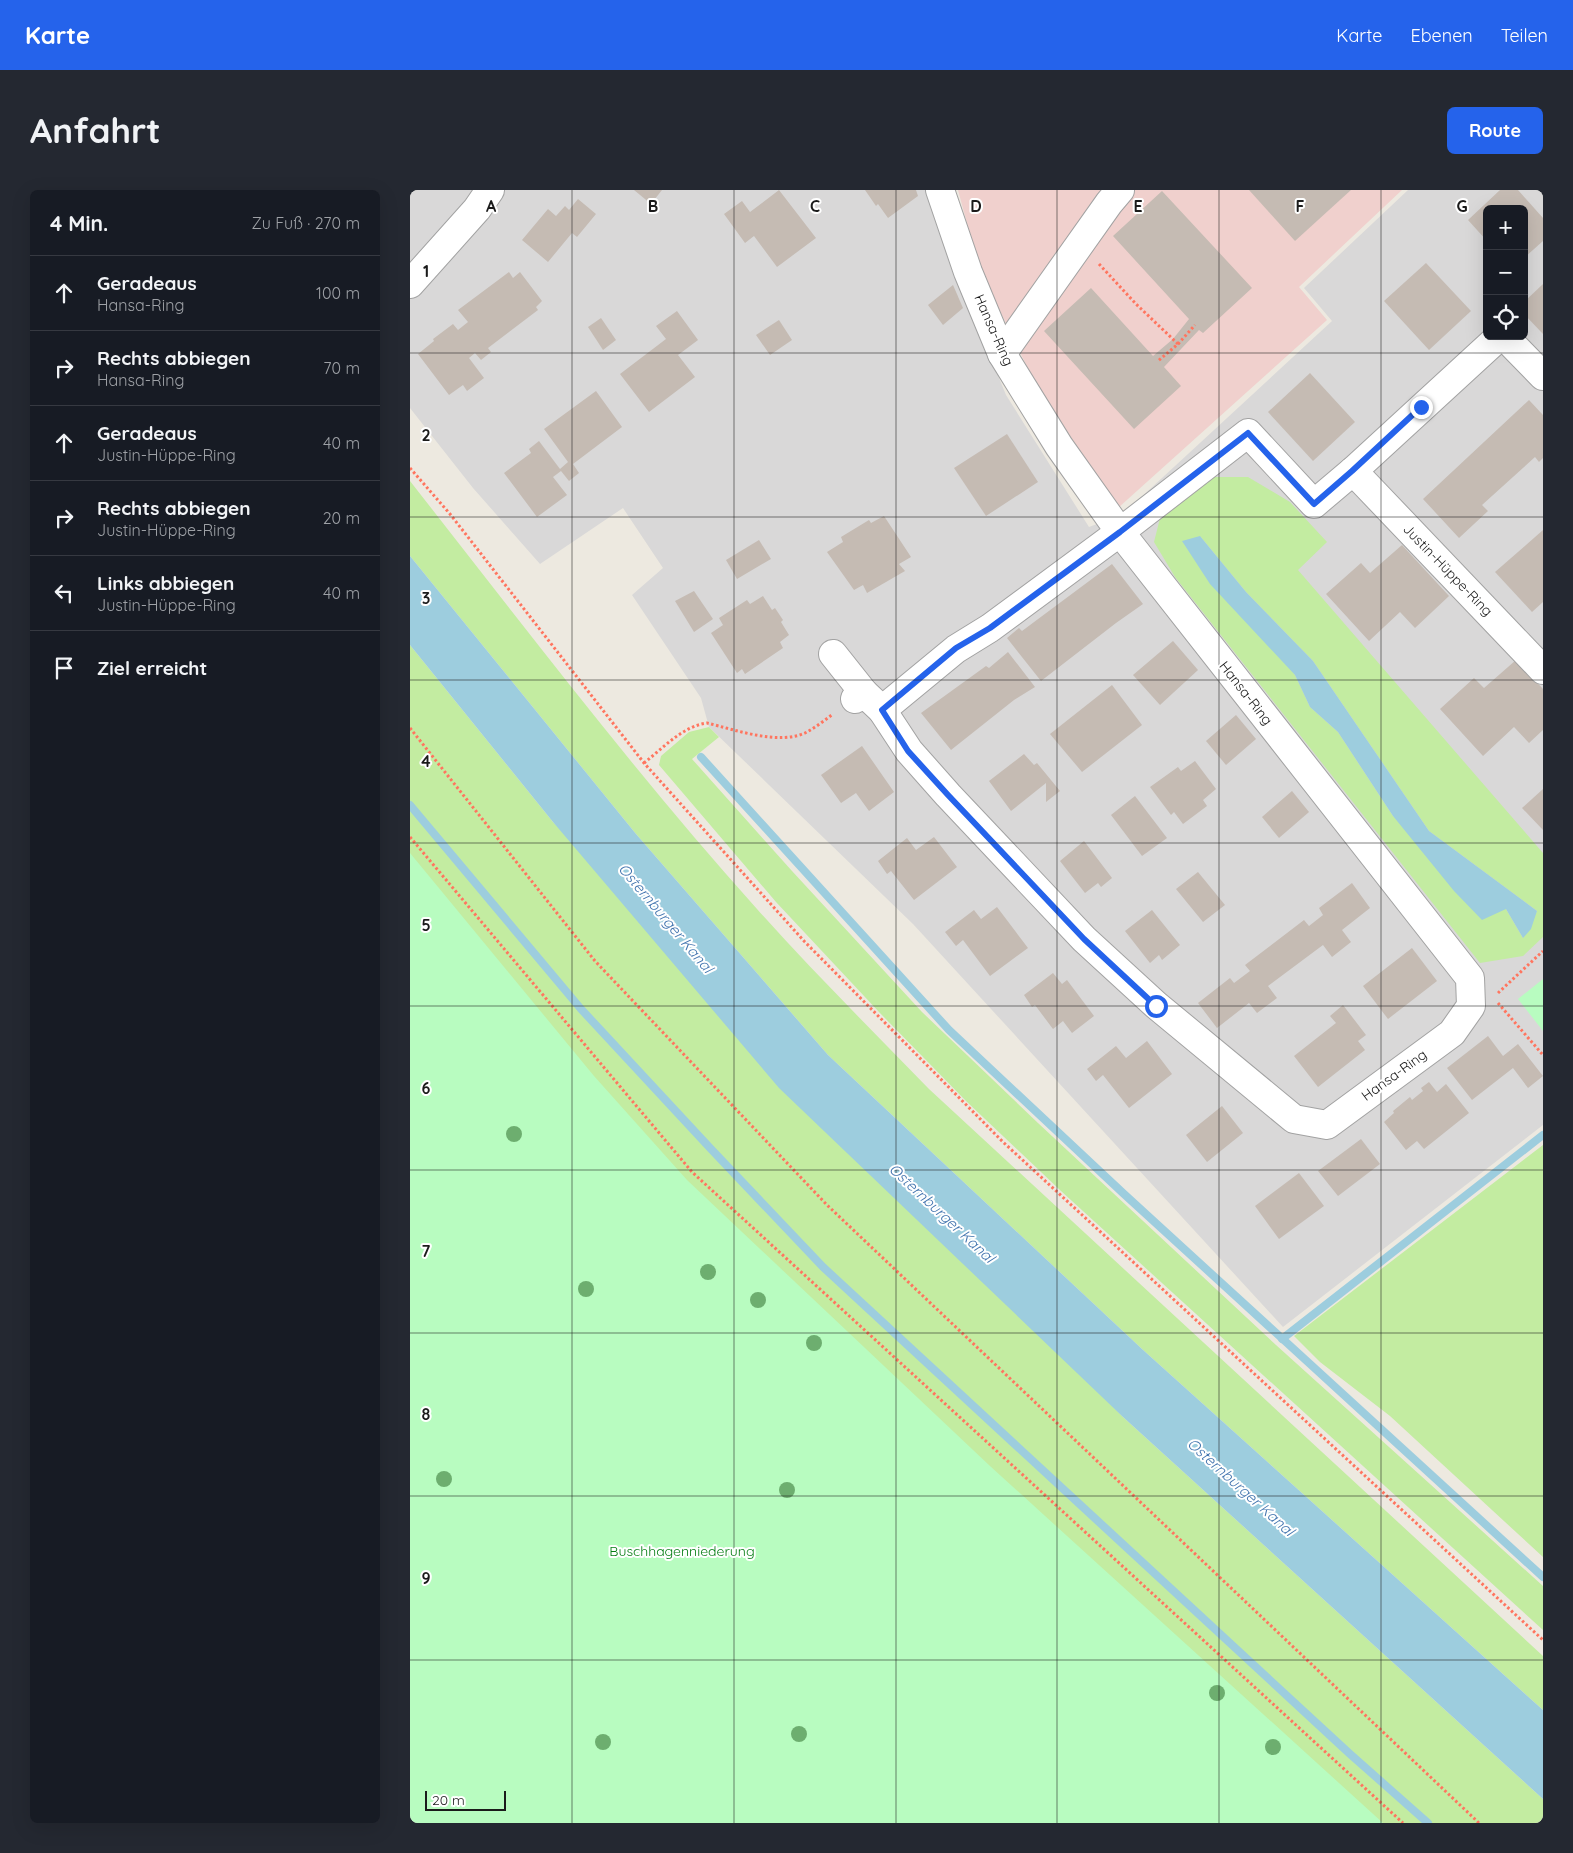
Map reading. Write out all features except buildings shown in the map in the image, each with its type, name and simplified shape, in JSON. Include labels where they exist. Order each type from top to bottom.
[{"type":"street","points":[[410,284],[477,209],[490,190]]},
{"type":"street","name":"Hansa-Ring","points":[[832,654],[908,751],[1084,939],[1156,1006],[1294,1119],[1327,1125],[1452,1033],[1471,1006],[1470,978],[1120,532],[1059,446],[1002,354],[968,272],[940,190]]},
{"type":"street","points":[[1002,354],[1080,243],[1120,190]]},
{"type":"street","points":[[867,701],[990,628],[1120,532],[1248,433],[1314,504],[1496,340]]},
{"type":"street","points":[[1508,340],[1543,376]]},
{"type":"street","name":"Justin-Hüppe-Ring","points":[[1352,471],[1543,670]]},
{"type":"path","points":[[1080,243],[1136,304],[1178,344]]},
{"type":"path","points":[[1158,362],[1178,344],[1194,325]]},
{"type":"path","points":[[410,468],[450,514],[644,763],[804,940],[1003,1142],[1543,1640]]},
{"type":"path","points":[[644,763],[689,728],[698,724],[707,723],[764,736],[790,737],[807,732],[867,701]]},
{"type":"path","points":[[410,728],[595,961],[828,1204],[1479,1823]]},
{"type":"path","points":[[410,837],[692,1172],[1403,1823]]},
{"type":"path","points":[[1543,950],[1493,997],[1543,1055]]},
{"type":"shaded area","points":[[410,190],[926,190],[936,223],[1006,395],[1089,527],[1123,514],[1332,321],[1304,288],[1408,190],[1543,190],[1543,1125],[1283,1327],[913,924],[709,727],[701,698],[632,595],[663,568],[623,508],[540,564],[473,488],[410,408]]},
{"type":"shaded area","points":[[958,190],[1402,190],[1299,287],[1327,320],[1118,508],[1035,383],[979,268]]},
{"type":"green space","points":[[1207,477],[1248,477],[1290,502],[1327,542],[1298,570],[1543,853],[1543,937],[1523,956],[1480,963],[1175,577],[1154,542],[1161,514]],"holes":[[[1200,536],[1246,592],[1313,661],[1429,831],[1537,911],[1523,938],[1506,909],[1393,816],[1338,732],[1310,707],[1295,675]]]},
{"type":"green space","points":[[410,481],[580,698],[667,805],[757,909],[820,977],[929,1089],[1543,1656],[1543,1710],[1142,1349],[828,1055],[636,834],[410,556]]},
{"type":"green space","name":"Buschhagenniederung","points":[[410,645],[553,822],[1123,1417],[1543,1799],[1543,1823],[637,1823],[410,855]]},
{"type":"green space","points":[[709,727],[719,737],[692,759],[922,1012],[1276,1345],[1543,1586],[1543,1630],[1061,1191],[966,1101],[776,902],[659,765],[661,756],[689,732]]},
{"type":"green space","name":"Buschhagenniederung","points":[[410,853],[594,1076],[687,1180],[990,1466],[1383,1823],[410,1823]]},
{"type":"green space","points":[[1543,979],[1543,1031],[1518,999]]},
{"type":"green space","points":[[1543,1145],[1543,1557],[1390,1416],[1320,1362],[1294,1336]]},
{"type":"water","points":[[1200,536],[1246,592],[1313,661],[1429,831],[1537,911],[1531,929],[1523,938],[1506,909],[1482,920],[1454,891],[1393,816],[1338,732],[1310,707],[1295,675],[1210,584],[1182,541]]},
{"type":"water","name":"Osternburger Kanal","points":[[410,556],[636,834],[828,1055],[1142,1349],[1543,1710],[1543,1799],[1123,1417],[779,1088],[553,822],[410,645]]},
{"type":"waterway","points":[[701,757],[949,1030],[1124,1194],[1543,1577]]},
{"type":"waterway","points":[[410,805],[581,1009],[823,1267],[1350,1754],[1428,1823]]},
{"type":"waterway","points":[[1282,1339],[1543,1135]]},
{"type":"route","points":[[1156,1006],[1084,939],[948,795],[908,751],[882,710],[956,648],[990,628],[1176,490],[1248,433],[1314,504],[1421,407]]}]
